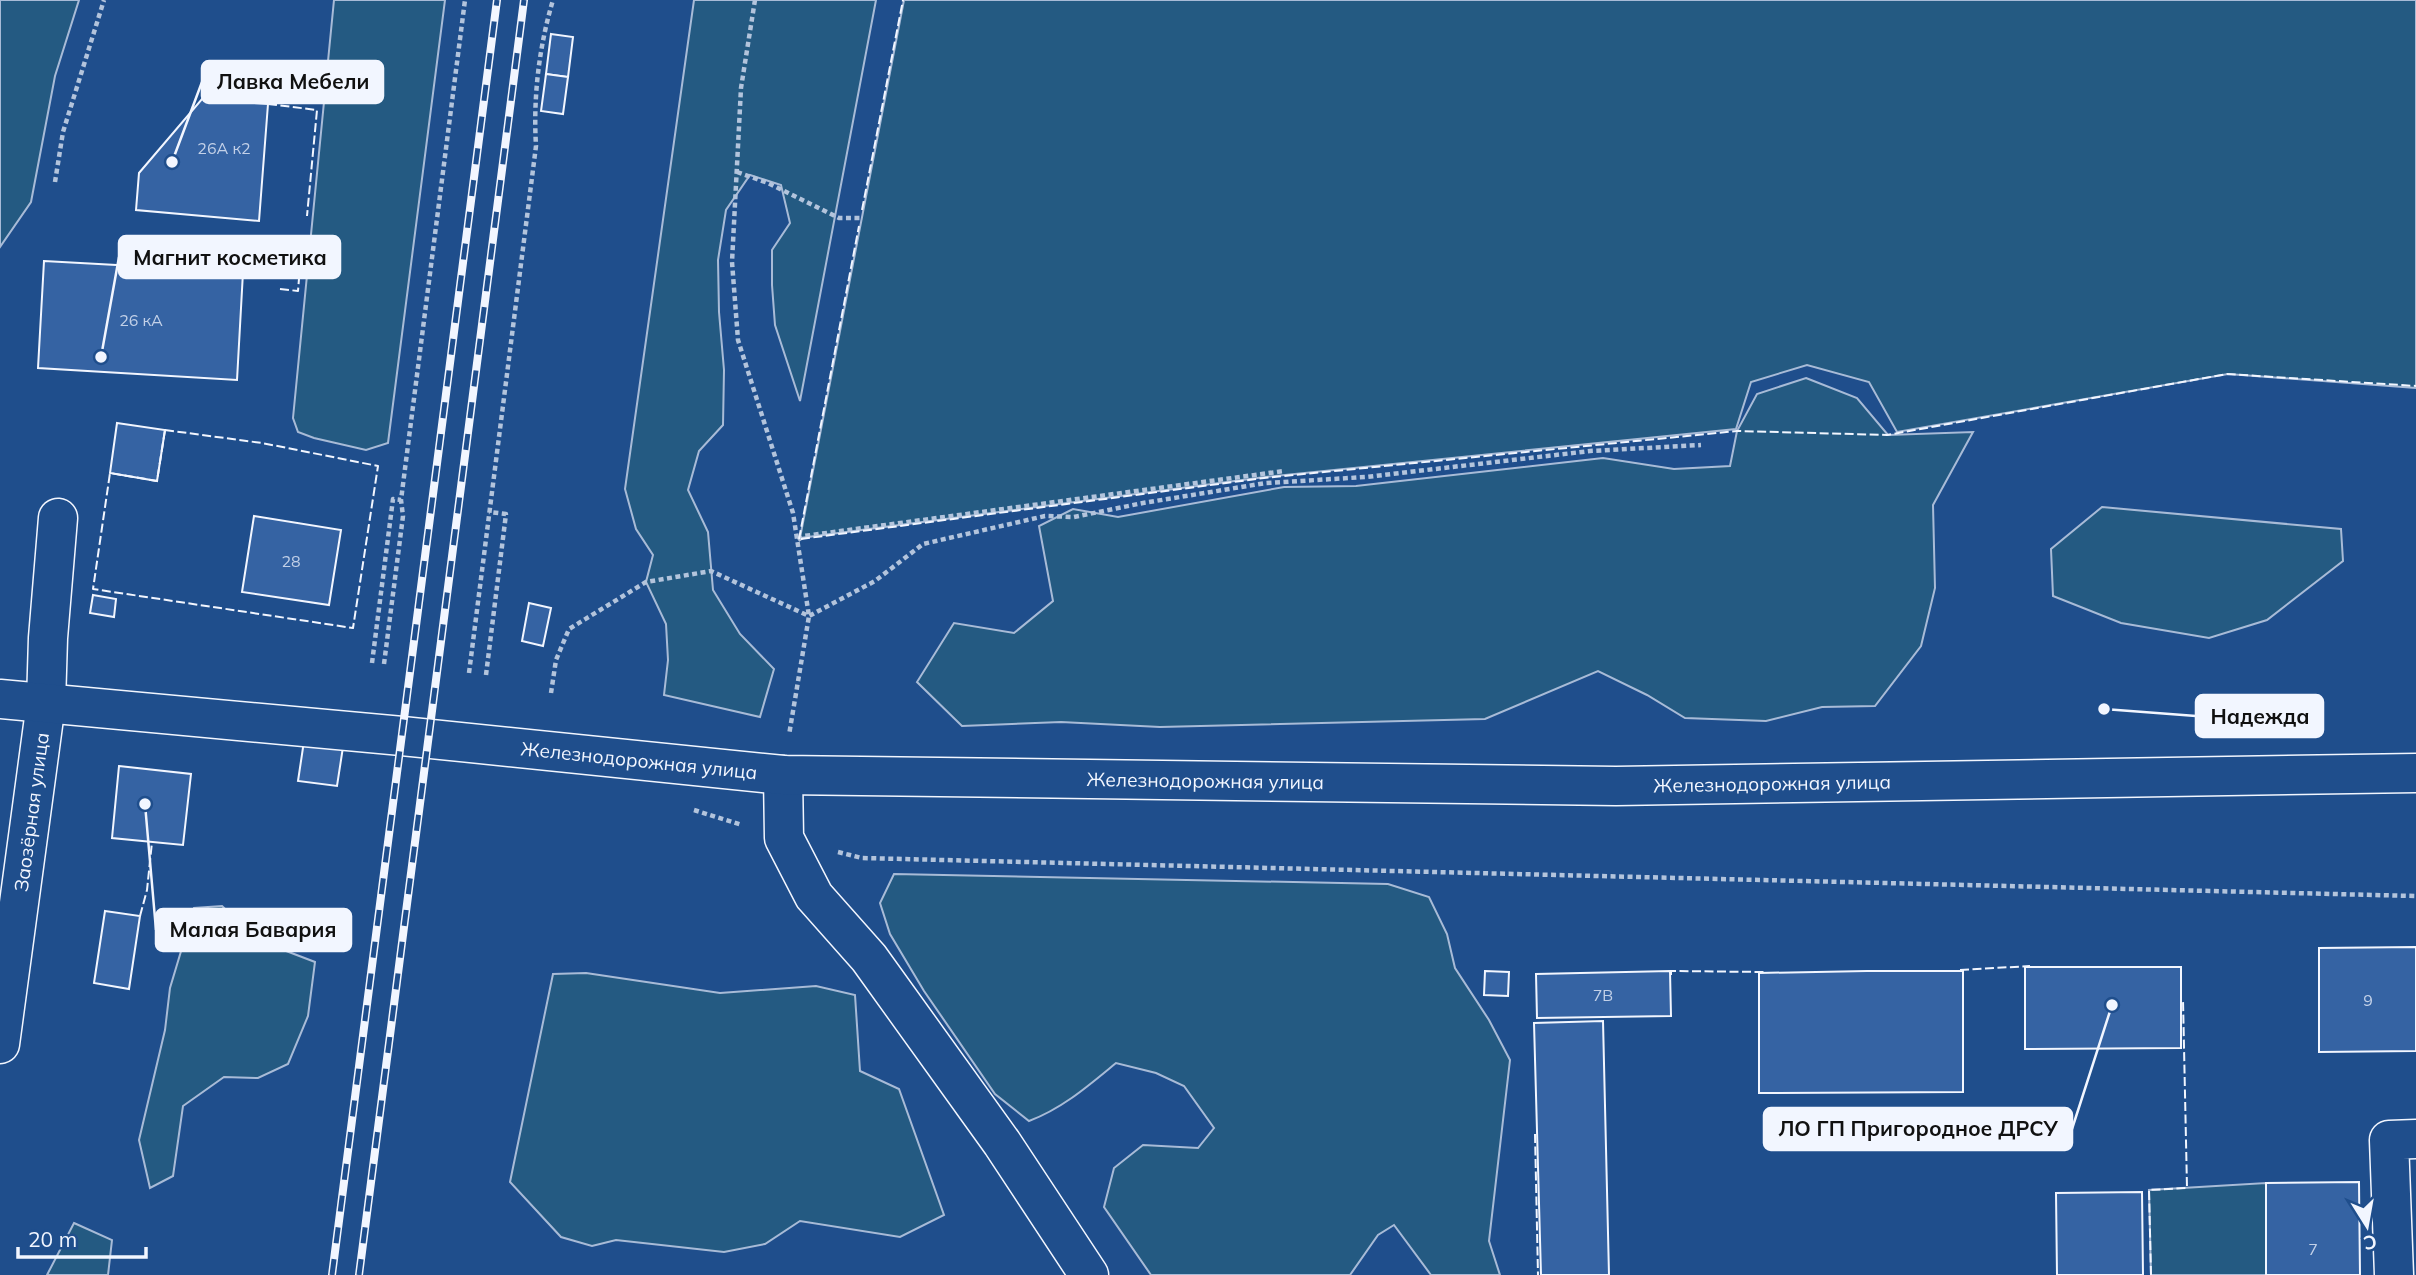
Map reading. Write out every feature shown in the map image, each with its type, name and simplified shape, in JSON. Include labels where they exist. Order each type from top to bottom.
[{"type":"main road","name":"Заозёрная улица","points":[[0,1044],[46,703],[48,638],[58,518]]},
{"type":"main road","name":"Железнодорожная улица","points":[[0,699],[388,734],[783,775],[1616,786],[2416,773]]},
{"type":"main road","points":[[783,775],[784,838],[814,896],[885,980],[1002,1143],[1089,1275]]},
{"type":"main road","points":[[2394,1275],[2389,1140],[2416,1139]]},
{"type":"path","points":[[55,182],[63,132],[104,0]]},
{"type":"path","points":[[384,664],[403,516],[401,500],[465,0]]},
{"type":"path","points":[[468,673],[536,146],[534,113],[544,30],[553,0]]},
{"type":"path","points":[[755,0],[741,88],[732,262],[738,340],[793,513],[809,616],[783,775]]},
{"type":"path","points":[[737,172],[768,183],[839,218],[863,218]]},
{"type":"path","points":[[809,616],[876,580],[923,544],[1045,516],[1074,517],[1143,503],[1266,484],[1366,477],[1590,451],[1701,445]]},
{"type":"path","points":[[797,540],[804,536],[1284,471]]},
{"type":"path","points":[[372,663],[393,499],[401,500]]},
{"type":"path","points":[[486,675],[506,514],[489,512]]},
{"type":"path","points":[[551,693],[556,660],[569,629],[646,582],[711,571],[809,616]]},
{"type":"path","points":[[694,810],[784,838],[862,858],[2416,896]]},
{"type":"shaded area","points":[[0,0],[79,0],[55,76],[31,202],[0,247]]},
{"type":"shaded area","points":[[334,0],[445,0],[388,443],[366,450],[298,432],[293,418]]},
{"type":"shaded area","points":[[694,0],[876,0],[800,401],[775,325],[772,250],[790,223],[781,185],[750,175],[726,210],[718,260],[724,370],[723,425],[699,451],[688,490],[708,532],[713,590],[740,634],[774,669],[760,717],[664,695],[668,660],[666,624],[646,582],[653,555],[636,529],[625,489]]},
{"type":"shaded area","points":[[904,0],[2416,0],[2416,388],[2228,374],[1897,432],[1869,382],[1807,365],[1751,382],[1736,429],[1265,477],[800,538]]},
{"type":"shaded area","points":[[1806,378],[1857,398],[1888,435],[1973,432],[1933,505],[1935,588],[1921,646],[1875,706],[1822,707],[1766,721],[1685,718],[1647,695],[1598,671],[1485,719],[1160,727],[1061,722],[962,726],[917,682],[954,623],[1014,633],[1053,601],[1039,526],[1073,509],[1118,517],[1284,487],[1356,486],[1603,458],[1674,469],[1730,466],[1737,431],[1757,394]]},
{"type":"shaded area","points":[[2102,507],[2341,529],[2343,561],[2267,620],[2209,638],[2121,623],[2053,596],[2051,549]]},
{"type":"shaded area","points":[[894,874],[1388,884],[1429,897],[1447,934],[1455,968],[1489,1020],[1510,1060],[1489,1241],[1500,1275],[1431,1275],[1394,1225],[1378,1235],[1350,1275],[1151,1275],[1104,1207],[1114,1168],[1143,1145],[1198,1148],[1214,1128],[1184,1086],[1156,1073],[1116,1063],[1064,1103],[1029,1121],[995,1094],[924,991],[890,934],[880,903]]},
{"type":"shaded area","points":[[222,906],[247,930],[281,949],[315,962],[308,1016],[288,1064],[258,1078],[224,1077],[183,1106],[173,1176],[150,1188],[139,1140],[165,1030],[170,988],[194,908]]},
{"type":"shaded area","points":[[586,973],[720,993],[816,986],[855,995],[860,1071],[899,1089],[944,1215],[900,1237],[800,1221],[765,1244],[724,1252],[616,1240],[592,1246],[561,1237],[510,1182],[553,974]]},
{"type":"shaded area","points":[[2266,1183],[2266,1275],[2151,1275],[2149,1190]]},
{"type":"shaded area","points":[[74,1223],[112,1240],[108,1275],[47,1275]]},
{"type":"building","points":[[551,34],[573,37],[568,77],[546,74]]},
{"type":"building","points":[[546,74],[568,77],[563,114],[541,111]]},
{"type":"building","points":[[202,99],[268,104],[259,221],[136,210],[139,173]]},
{"type":"building","points":[[44,261],[243,272],[237,380],[38,368]]},
{"type":"building","points":[[117,423],[165,430],[157,481],[110,473]]},
{"type":"building","points":[[254,516],[341,530],[329,605],[242,592]]},
{"type":"building","points":[[93,595],[116,599],[114,617],[90,613]]},
{"type":"building","points":[[529,603],[551,608],[543,646],[522,641]]},
{"type":"building","points":[[304,741],[343,747],[337,786],[298,781]]},
{"type":"building","points":[[119,766],[191,774],[183,845],[112,838]]},
{"type":"building","points":[[105,911],[140,916],[129,989],[94,983]]},
{"type":"building","points":[[2416,947],[2416,1051],[2319,1052],[2319,948]]},
{"type":"building","points":[[2025,967],[2181,967],[2181,1048],[2025,1049]]},
{"type":"building","points":[[1485,971],[1509,972],[1508,996],[1484,995]]},
{"type":"building","points":[[1670,971],[1671,1016],[1537,1018],[1536,974]]},
{"type":"building","points":[[1963,971],[1963,1092],[1759,1093],[1759,973]]},
{"type":"building","points":[[1603,1021],[1609,1275],[1541,1275],[1534,1023]]},
{"type":"building","points":[[2359,1182],[2360,1275],[2266,1275],[2266,1183]]},
{"type":"building","points":[[2142,1192],[2143,1275],[2057,1275],[2056,1193]]},
{"type":"railway","points":[[332,1275],[497,0]]},
{"type":"railway","points":[[359,1275],[524,0]]},
{"type":"fence","points":[[862,210],[903,0]]},
{"type":"fence","points":[[268,104],[317,110],[307,216]]},
{"type":"fence","points":[[799,539],[859,226]]},
{"type":"fence","points":[[280,289],[298,291],[301,254],[284,252]]},
{"type":"fence","points":[[801,539],[1264,478],[1737,431],[1887,435],[2227,374],[2416,386]]},
{"type":"fence","points":[[165,430],[262,443],[378,466],[353,628],[93,589],[110,473],[157,481],[165,430]]},
{"type":"fence","points":[[140,916],[147,890],[152,842]]},
{"type":"fence","points":[[1960,970],[2030,966]]},
{"type":"fence","points":[[1671,975],[1671,971],[1764,972]]},
{"type":"fence","points":[[2151,1275],[2149,1190],[2187,1188],[2183,1000]]},
{"type":"fence","points":[[1535,1134],[1538,1275]]},
{"type":"place","name":"Лавка Мебели","points":[[172,162]]},
{"type":"place","name":"Магнит косметика","points":[[101,357]]},
{"type":"place","name":"Надежда","points":[[2104,709]]},
{"type":"place","name":"Малая Бавария","points":[[145,804]]},
{"type":"place","name":"ЛО ГП Пригородное ДРСУ","points":[[2112,1005]]}]
